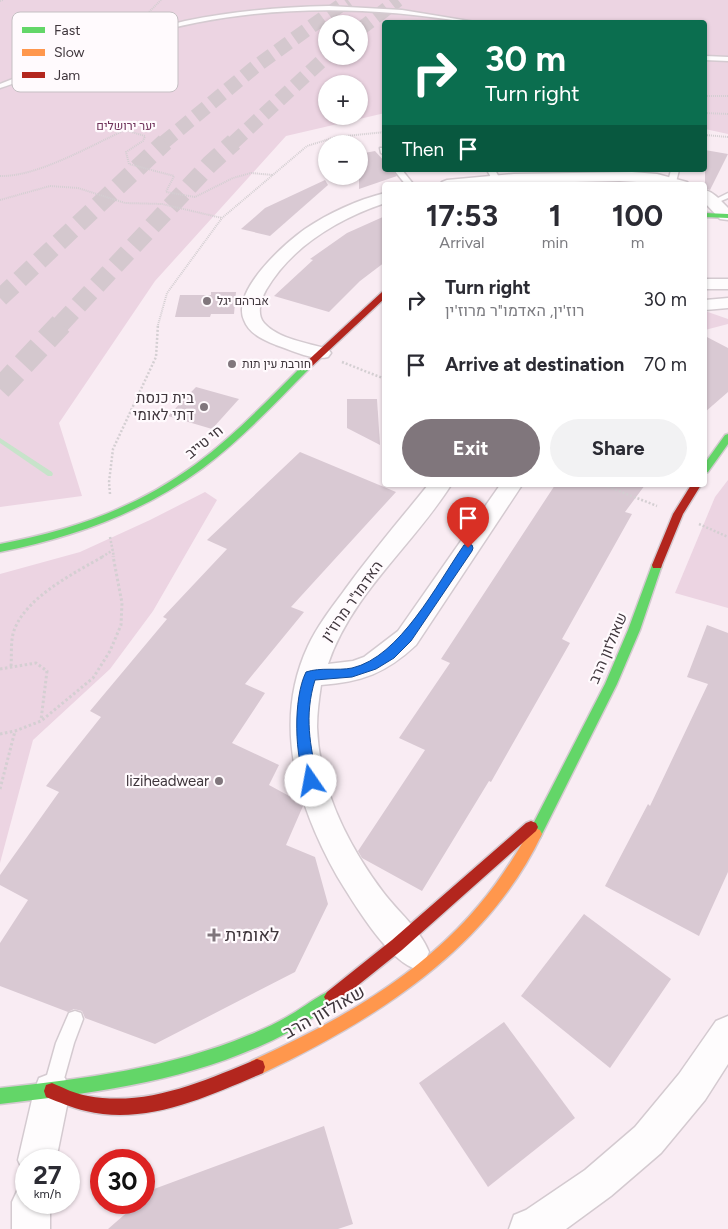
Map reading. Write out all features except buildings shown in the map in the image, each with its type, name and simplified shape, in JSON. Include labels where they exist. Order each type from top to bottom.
[{"type":"street","points":[[461,182],[494,175],[583,174],[677,179]]},
{"type":"street","points":[[321,353],[280,340],[265,332],[256,325],[250,304],[265,275],[299,241],[348,211],[382,199]]},
{"type":"street","points":[[713,202],[727,216]]},
{"type":"street","points":[[707,284],[728,284]]},
{"type":"street","name":"חי טייב","points":[[0,548],[60,534],[121,511],[162,491],[217,452],[248,425],[321,353],[382,297]]},
{"type":"street","points":[[707,304],[728,303]]},
{"type":"street","points":[[707,467],[728,437]]},
{"type":"street","name":"האדמו\"ר מרוז'ין","points":[[427,966],[402,941],[371,903],[351,872],[327,826],[311,781],[302,738],[304,696],[320,646],[372,572],[438,487]]},
{"type":"street","points":[[310,675],[352,673],[372,666],[389,655],[407,638],[510,487]]},
{"type":"street","name":"שאולזון הרב","points":[[52,1091],[93,1105],[111,1106],[146,1103],[188,1094],[249,1071],[314,1040],[369,1009],[427,966],[472,926],[513,874],[618,669],[678,514],[695,487]]},
{"type":"street","name":"שאולזון הרב","points":[[0,1096],[109,1083],[160,1073],[208,1061],[259,1040],[306,1015],[353,981],[402,941],[540,820]]},
{"type":"street","points":[[528,1229],[540,1224],[598,1183],[648,1140],[692,1087],[728,1033]]},
{"type":"street","points":[[39,1149],[52,1091]]},
{"type":"street","points":[[31,1214],[31,1229]]},
{"type":"lane","points":[[178,25],[218,17],[277,10],[332,8],[401,11],[459,20]]},
{"type":"lane","points":[[707,58],[728,59]]},
{"type":"lane","points":[[0,86],[12,81]]},
{"type":"lane","points":[[400,172],[408,182]]},
{"type":"lane","points":[[52,1091],[65,1043],[75,1019]]},
{"type":"path","points":[[707,96],[728,96]]},
{"type":"path","points":[[707,113],[728,114]]},
{"type":"path","points":[[0,176],[16,177],[34,172],[126,130],[145,136],[143,141],[126,152],[130,164],[174,176],[166,192],[195,197],[233,178],[251,173],[274,175]]},
{"type":"path","points":[[121,511],[111,502],[108,482],[112,449],[156,357],[157,327],[167,294],[222,218],[307,146],[322,139],[350,134],[382,132]]},
{"type":"path","points":[[707,134],[728,138]]},
{"type":"path","points":[[0,200],[50,186],[78,188],[125,203],[162,204],[222,218]]},
{"type":"path","points":[[321,353],[382,378]]},
{"type":"path","points":[[0,734],[15,731],[41,721],[93,678],[110,651],[121,625],[122,603],[106,516]]},
{"type":"path","points":[[11,666],[15,627],[30,607],[53,586],[113,550]]},
{"type":"path","points":[[0,669],[36,663],[47,671],[41,721]]},
{"type":"path","points":[[0,789],[15,731]]},
{"type":"green space","name":"יער ירושלים","points":[[0,0],[728,0],[728,134],[707,129],[707,20],[382,20],[382,114],[368,117],[368,75],[318,75],[318,125],[333,125],[286,136],[155,281],[59,423],[82,496],[0,507]]},
{"type":"green space","points":[[707,312],[728,319],[728,324],[707,329]]},
{"type":"green space","points":[[728,480],[728,608],[675,593],[715,497]]},
{"type":"green space","points":[[205,492],[217,500],[153,611],[110,669],[33,740],[0,863],[0,574],[80,552]]},
{"type":"waterway","points":[[0,440],[50,474]]},
{"type":"tunnel","points":[[163,143],[255,67],[348,0]]},
{"type":"tunnel","points":[[368,23],[398,0]]},
{"type":"tunnel","points":[[233,143],[318,64]]},
{"type":"tunnel","points":[[0,298],[165,142]]},
{"type":"tunnel","points":[[60,325],[210,164],[234,142]]},
{"type":"tunnel","points":[[0,389],[61,324]]},
{"type":"traffic: fast","points":[[707,215],[728,216]]},
{"type":"traffic: fast","points":[[0,548],[73,531],[112,516],[161,491],[201,465],[238,434],[306,367]]},
{"type":"traffic: fast","points":[[707,467],[728,437]]},
{"type":"traffic: fast","points":[[535,834],[611,684],[634,630],[657,565]]},
{"type":"traffic: fast","points":[[0,1096],[131,1078],[173,1069],[214,1057],[254,1041],[293,1021],[332,997]]},
{"type":"traffic: slow","points":[[257,1067],[299,1048],[340,1026],[417,974],[452,944],[484,911],[512,874],[535,834]]},
{"type":"traffic: jam","points":[[306,367],[382,297]]},
{"type":"traffic: jam","points":[[657,565],[678,514],[695,487]]},
{"type":"traffic: jam","points":[[332,997],[397,945],[531,827]]},
{"type":"traffic: jam","points":[[52,1091],[88,1104],[109,1107],[131,1106],[153,1103],[196,1092],[257,1067]]},
{"type":"place","name":"אברהם יגל","points":[[207,301]]},
{"type":"place","name":"חורבת עין תות","points":[[232,364]]},
{"type":"place","name":"בית כנסת דתי לאומי","points":[[204,407]]},
{"type":"place","name":"liziheadwear","points":[[219,781]]},
{"type":"place","name":"לאומית","points":[[214,935]]},
{"type":"route","points":[[311,781],[302,738],[304,696],[310,675],[352,673],[372,666],[389,655],[407,638],[468,548]]}]
